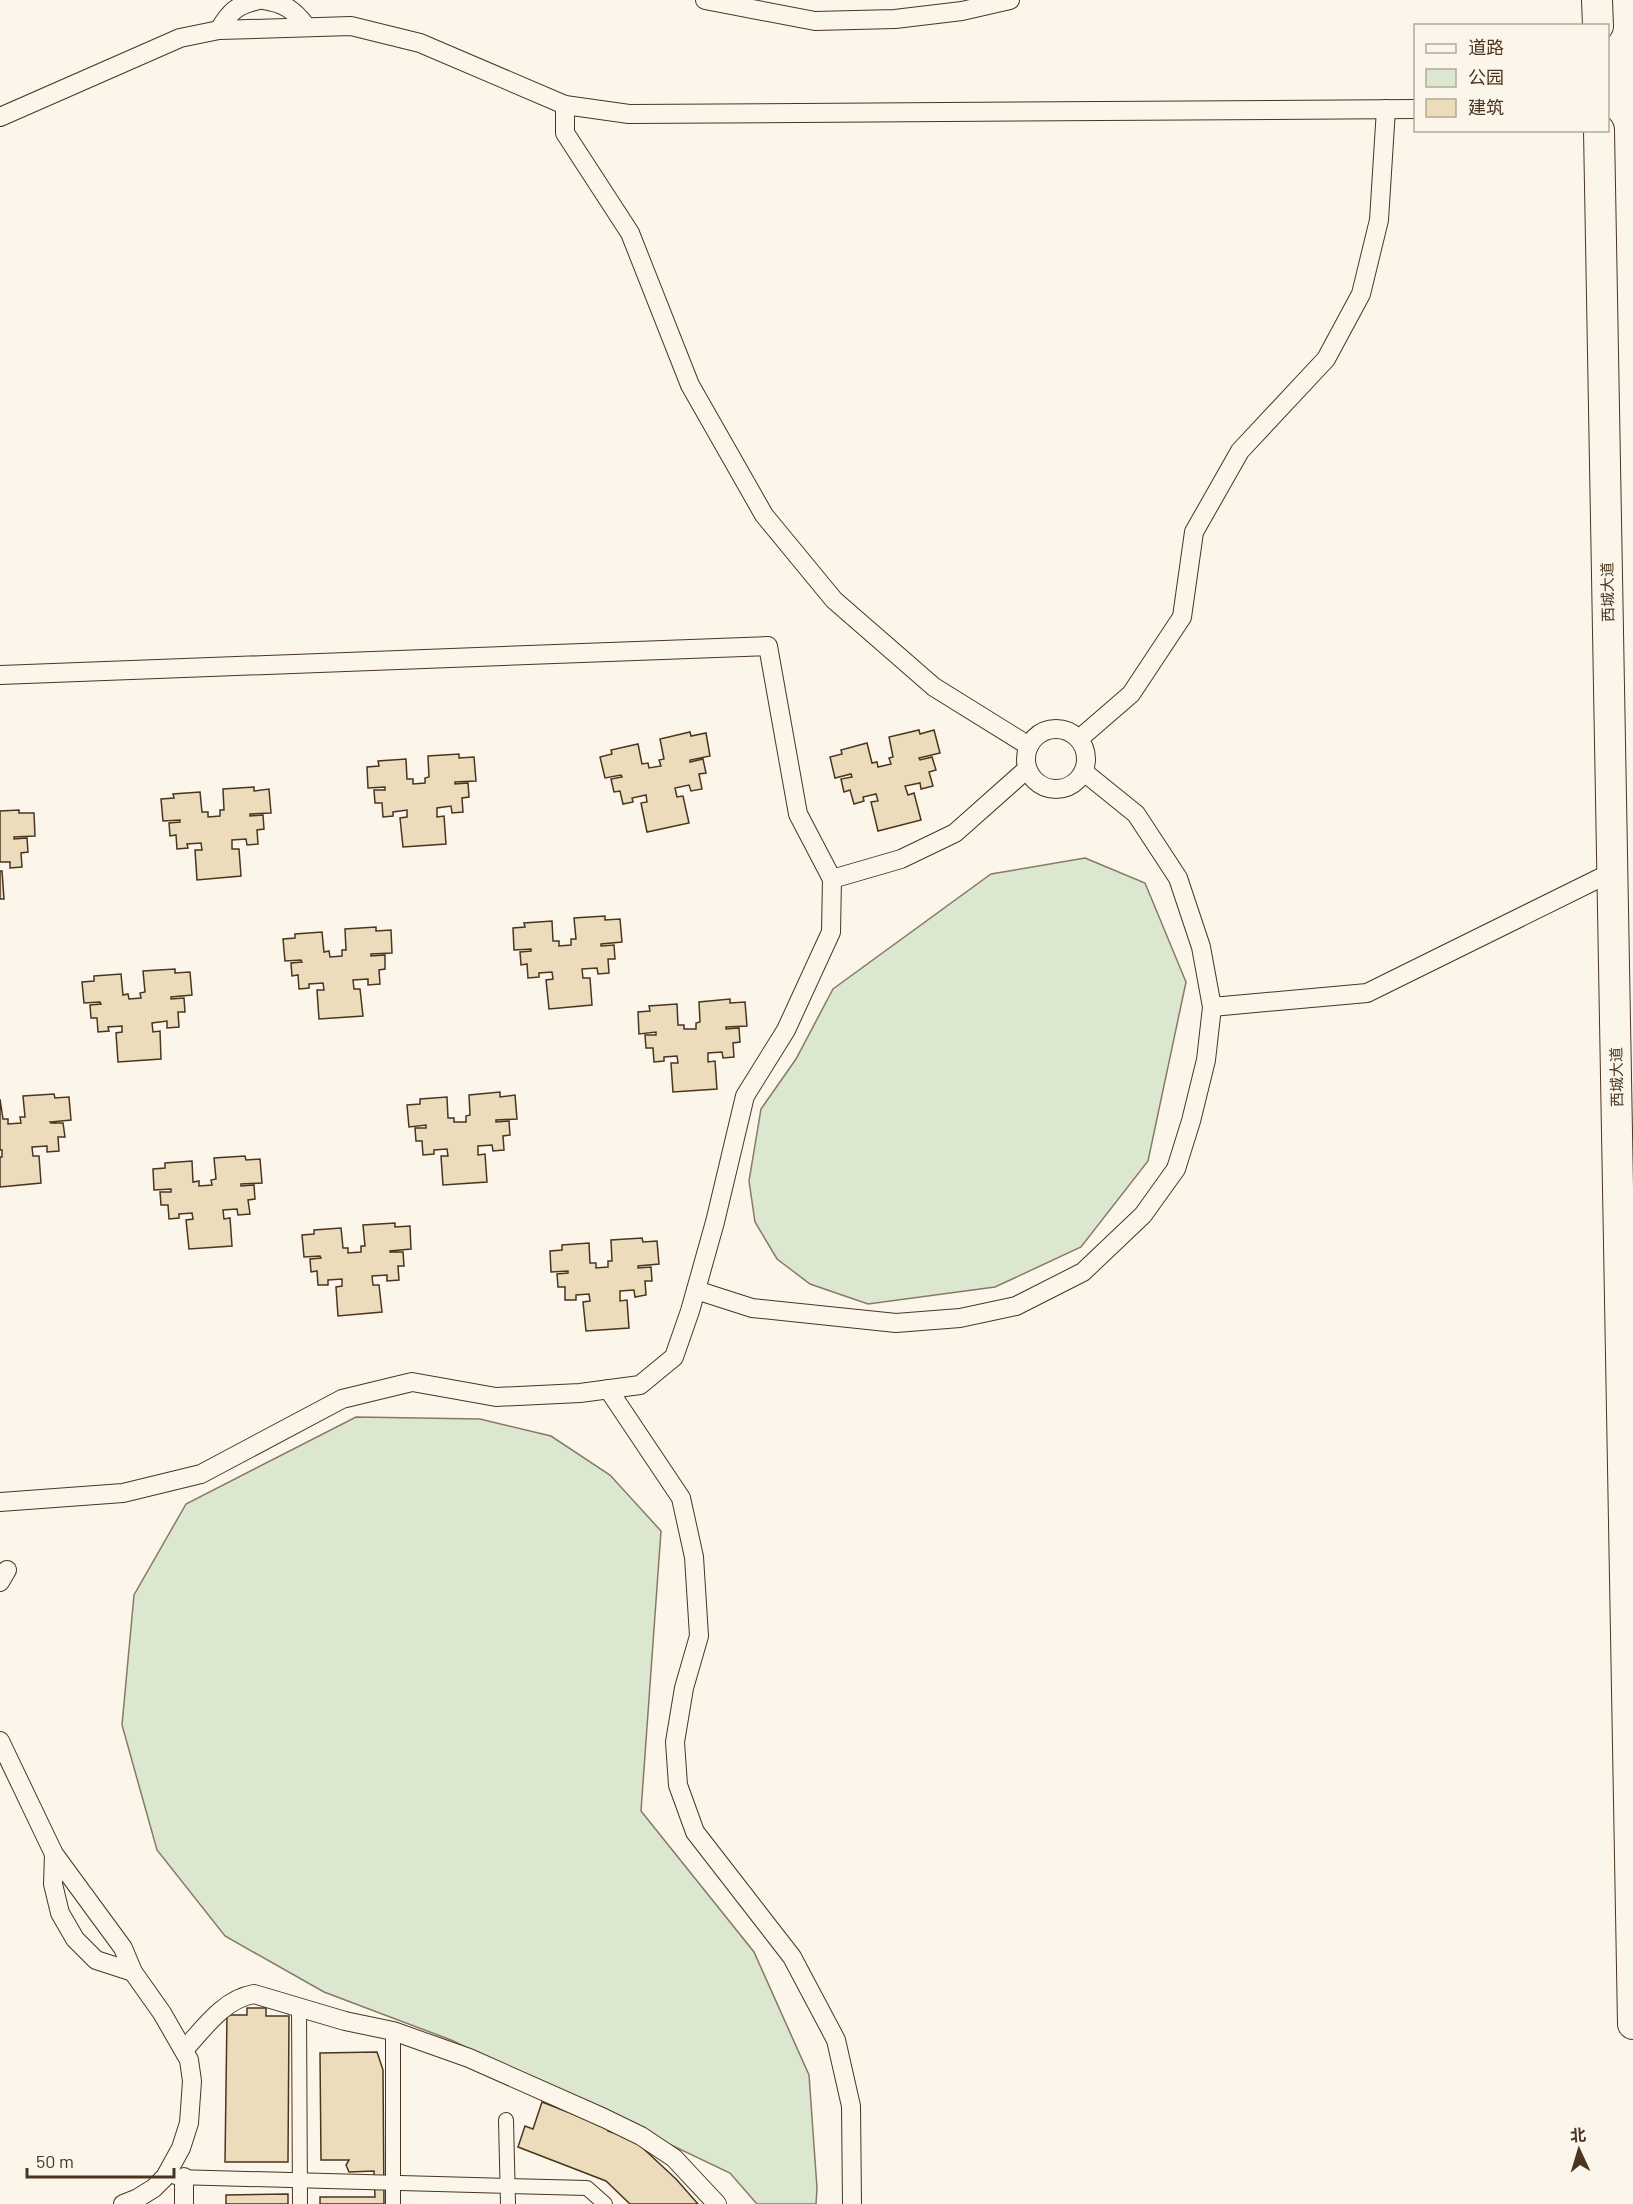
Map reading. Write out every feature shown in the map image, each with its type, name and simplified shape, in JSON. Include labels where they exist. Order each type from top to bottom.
[{"type":"highway","points":[[1597,0],[1598,24]]},
{"type":"highway","name":"西城大道","points":[[1599,132],[1633,2024]]},
{"type":"street","points":[[705,0],[815,21],[895,19],[962,11],[1010,0]]},
{"type":"street","points":[[219,30],[228,15],[248,1]]},
{"type":"street","points":[[274,1],[295,12],[306,27]]},
{"type":"street","points":[[0,117],[180,38],[219,30],[351,26],[420,43],[565,105],[629,114],[1414,109]]},
{"type":"street","points":[[565,105],[565,133],[630,233],[690,385],[764,515],[834,600],[934,687],[1029,746]]},
{"type":"street","points":[[1079,739],[1131,694],[1182,617],[1194,532],[1239,451],[1326,359],[1361,294],[1379,220],[1386,109]]},
{"type":"street","points":[[0,675],[768,646],[798,814],[832,879],[831,932],[786,1030],[746,1096],[696,1290],[674,1357],[640,1385],[580,1393],[496,1397],[412,1382],[342,1399],[201,1474],[123,1493],[0,1502]]},
{"type":"street","points":[[1058,729],[1070,732],[1079,739],[1085,749],[1087,761],[1084,772],[1076,782],[1066,788],[1054,790],[1033,779],[1027,769],[1026,758],[1029,746],[1036,736],[1046,730],[1058,729]]},
{"type":"street","points":[[832,879],[901,859],[955,833],[1027,769]]},
{"type":"street","points":[[696,1290],[752,1308],[896,1323],[960,1318],[1016,1306],[1083,1272],[1143,1215],[1176,1169],[1206,1060],[1212,1007],[1201,948],[1178,878],[1136,814],[1084,772]]},
{"type":"street","points":[[1212,1007],[1367,993],[1612,872]]},
{"type":"street","points":[[608,1389],[681,1498],[693,1557],[699,1636],[684,1688],[675,1742],[678,1785],[695,1832],[792,1957],[836,2040],[851,2106],[852,2204]]},
{"type":"street","points":[[0,1570],[7,1569],[0,1582]]},
{"type":"street","points":[[0,1741],[54,1854],[123,1948],[133,1972],[162,2013],[189,2060],[192,2081],[189,2123],[181,2148],[165,2177],[154,2188],[123,2204]]},
{"type":"street","points":[[54,1854],[53,1884],[60,1913],[75,1939],[96,1960],[133,1972]]},
{"type":"street","points":[[184,2050],[224,2008],[240,1997],[254,1994],[345,2021],[393,2031],[469,2058],[641,2136],[674,2158],[717,2204]]},
{"type":"street","points":[[299,2007],[300,2204]]},
{"type":"street","points":[[393,2031],[393,2204]]},
{"type":"street","points":[[506,2120],[508,2204]]},
{"type":"street","points":[[165,2177],[587,2188],[605,2204]]},
{"type":"street","points":[[184,2177],[184,2204]]},
{"type":"green space","points":[[1085,858],[1145,883],[1186,982],[1148,1161],[1081,1247],[995,1287],[868,1304],[810,1284],[777,1259],[755,1222],[749,1181],[761,1109],[796,1059],[833,989],[991,874]]},
{"type":"green space","points":[[356,1417],[480,1419],[551,1436],[610,1475],[661,1531],[641,1811],[754,1952],[809,2075],[817,2188],[816,2204],[757,2204],[730,2173],[451,2040],[324,1992],[225,1936],[157,1850],[122,1725],[134,1595],[186,1504]]},
{"type":"building","points":[[919,730],[920,734],[934,730],[940,753],[919,758],[920,760],[932,757],[936,770],[929,772],[933,786],[921,789],[920,783],[905,786],[908,795],[914,793],[921,820],[878,831],[871,802],[878,801],[876,794],[863,797],[864,801],[854,804],[850,790],[844,792],[841,779],[852,777],[851,774],[835,778],[830,757],[842,754],[841,750],[867,743],[872,763],[877,762],[878,767],[891,764],[889,758],[893,757],[889,737]]},
{"type":"building","points":[[690,732],[691,736],[706,733],[710,756],[690,760],[690,762],[703,759],[706,773],[699,774],[702,789],[691,791],[689,785],[675,788],[677,797],[683,796],[689,823],[647,832],[641,803],[647,802],[646,795],[632,798],[633,802],[623,804],[620,791],[614,792],[611,779],[622,777],[621,775],[605,778],[600,757],[612,754],[611,750],[638,744],[642,764],[648,763],[649,768],[661,766],[659,760],[664,759],[660,739]]},
{"type":"building","points":[[459,754],[459,758],[474,757],[476,781],[455,782],[455,784],[468,783],[469,797],[462,798],[463,812],[452,813],[451,806],[437,808],[437,817],[444,816],[446,844],[403,847],[400,818],[407,817],[407,810],[393,812],[393,816],[383,817],[382,803],[375,803],[374,790],[385,790],[385,787],[368,788],[367,767],[379,766],[378,761],[406,759],[407,779],[413,779],[413,784],[425,783],[425,778],[429,777],[428,756]]},
{"type":"building","points":[[254,787],[254,791],[269,789],[271,813],[250,814],[250,816],[263,815],[264,829],[257,830],[258,844],[247,845],[246,839],[232,840],[232,849],[239,849],[241,876],[197,880],[195,850],[202,850],[201,843],[187,844],[188,848],[177,849],[176,835],[170,836],[169,823],[180,822],[180,820],[163,821],[161,799],[174,798],[173,794],[200,792],[202,812],[208,812],[208,817],[220,816],[220,810],[224,810],[223,789]]},
{"type":"building","points":[[19,810],[19,813],[34,813],[35,836],[14,837],[14,839],[27,838],[28,852],[21,853],[22,867],[10,868],[10,862],[0,862],[0,811]]},
{"type":"building","points":[[0,871],[2,871],[4,899],[0,899]]},
{"type":"building","points":[[605,916],[605,920],[620,919],[622,942],[601,944],[601,946],[614,945],[615,959],[608,959],[609,973],[598,974],[597,968],[582,969],[583,978],[590,978],[592,1005],[549,1009],[546,980],[553,979],[552,972],[539,973],[539,977],[528,978],[527,964],[521,965],[520,952],[531,951],[531,949],[514,950],[513,928],[525,927],[524,923],[552,921],[553,941],[559,941],[559,946],[571,945],[571,939],[576,939],[574,918]]},
{"type":"building","points":[[376,927],[376,931],[391,930],[392,953],[371,954],[371,956],[385,955],[385,969],[379,970],[380,984],[368,985],[368,979],[353,980],[354,989],[360,989],[363,1016],[319,1019],[317,990],[324,990],[323,983],[309,984],[309,988],[299,989],[298,975],[292,976],[291,963],[302,962],[301,960],[285,961],[283,939],[295,938],[295,934],[322,932],[324,952],[329,951],[330,957],[342,956],[342,950],[346,950],[345,929]]},
{"type":"building","points":[[175,969],[175,973],[190,972],[192,995],[171,997],[171,999],[184,998],[185,1012],[178,1012],[179,1027],[167,1028],[167,1021],[152,1023],[153,1032],[160,1031],[161,1059],[118,1062],[116,1033],[122,1032],[122,1026],[108,1027],[109,1031],[98,1032],[97,1018],[91,1018],[90,1005],[101,1004],[100,1002],[84,1003],[82,982],[94,981],[94,976],[121,974],[123,995],[128,994],[129,999],[141,998],[140,993],[145,992],[143,971]]},
{"type":"building","points":[[730,999],[730,1003],[745,1002],[747,1026],[726,1027],[726,1029],[739,1028],[740,1042],[733,1043],[734,1057],[723,1058],[722,1052],[708,1053],[708,1062],[715,1061],[717,1089],[673,1092],[671,1063],[678,1063],[677,1056],[664,1057],[664,1061],[654,1062],[653,1048],[646,1048],[645,1035],[656,1035],[656,1032],[639,1034],[638,1012],[650,1011],[649,1006],[677,1004],[678,1025],[684,1025],[684,1029],[696,1029],[696,1023],[700,1022],[699,1002]]},
{"type":"building","points":[[500,1092],[500,1097],[515,1095],[517,1119],[496,1120],[496,1122],[509,1121],[510,1135],[503,1136],[504,1150],[493,1151],[492,1145],[478,1146],[478,1155],[485,1154],[487,1182],[443,1185],[441,1156],[448,1156],[447,1149],[434,1150],[434,1154],[423,1155],[422,1141],[416,1141],[415,1128],[426,1128],[426,1125],[409,1127],[407,1105],[420,1104],[420,1099],[447,1097],[448,1118],[454,1118],[454,1122],[466,1122],[466,1116],[470,1115],[469,1095]]},
{"type":"building","points":[[54,1094],[55,1098],[69,1097],[71,1120],[50,1122],[63,1123],[65,1137],[58,1137],[59,1151],[47,1152],[47,1146],[32,1147],[33,1156],[39,1156],[41,1183],[0,1187],[2,1150],[0,1150],[0,1099],[3,1119],[8,1119],[8,1124],[21,1123],[20,1117],[25,1117],[23,1096]]},
{"type":"building","points":[[245,1156],[246,1160],[260,1159],[262,1183],[241,1184],[241,1186],[254,1185],[255,1199],[248,1200],[250,1214],[238,1215],[237,1209],[223,1210],[224,1219],[230,1218],[232,1246],[189,1249],[186,1220],[193,1219],[192,1213],[179,1214],[179,1218],[169,1219],[168,1205],[161,1205],[160,1192],[171,1192],[171,1189],[154,1190],[153,1169],[165,1168],[165,1163],[192,1161],[193,1182],[199,1181],[199,1186],[212,1185],[211,1180],[216,1179],[214,1158]]},
{"type":"building","points":[[395,1223],[395,1227],[410,1226],[411,1249],[390,1251],[403,1252],[404,1266],[398,1266],[399,1280],[387,1281],[387,1275],[372,1276],[373,1285],[379,1285],[382,1312],[338,1316],[336,1287],[342,1286],[342,1279],[328,1280],[328,1285],[318,1285],[317,1271],[311,1272],[310,1259],[321,1258],[320,1256],[304,1257],[302,1235],[314,1234],[314,1230],[341,1228],[343,1248],[348,1248],[348,1253],[361,1252],[361,1246],[365,1246],[363,1225]]},
{"type":"building","points":[[642,1238],[643,1242],[657,1241],[659,1264],[638,1266],[638,1268],[651,1267],[652,1281],[645,1281],[646,1295],[635,1297],[634,1290],[620,1291],[620,1301],[627,1300],[629,1328],[586,1331],[583,1302],[590,1301],[589,1294],[576,1295],[576,1300],[565,1300],[565,1287],[558,1287],[557,1274],[568,1273],[568,1271],[551,1272],[550,1251],[562,1250],[562,1245],[589,1243],[590,1263],[596,1263],[596,1268],[608,1267],[608,1261],[612,1261],[611,1240]]},
{"type":"building","points":[[247,2008],[266,2008],[266,2016],[289,2016],[288,2162],[225,2162],[227,2015],[247,2015]]},
{"type":"building","points":[[377,2052],[383,2070],[384,2204],[320,2204],[320,2197],[375,2197],[374,2171],[349,2172],[346,2165],[349,2160],[321,2160],[320,2053]]},
{"type":"building","points":[[542,2102],[609,2128],[608,2131],[633,2139],[676,2179],[698,2204],[630,2204],[606,2181],[518,2147],[525,2126],[533,2129]]},
{"type":"building","points":[[288,2194],[288,2204],[226,2204],[226,2195]]}]
